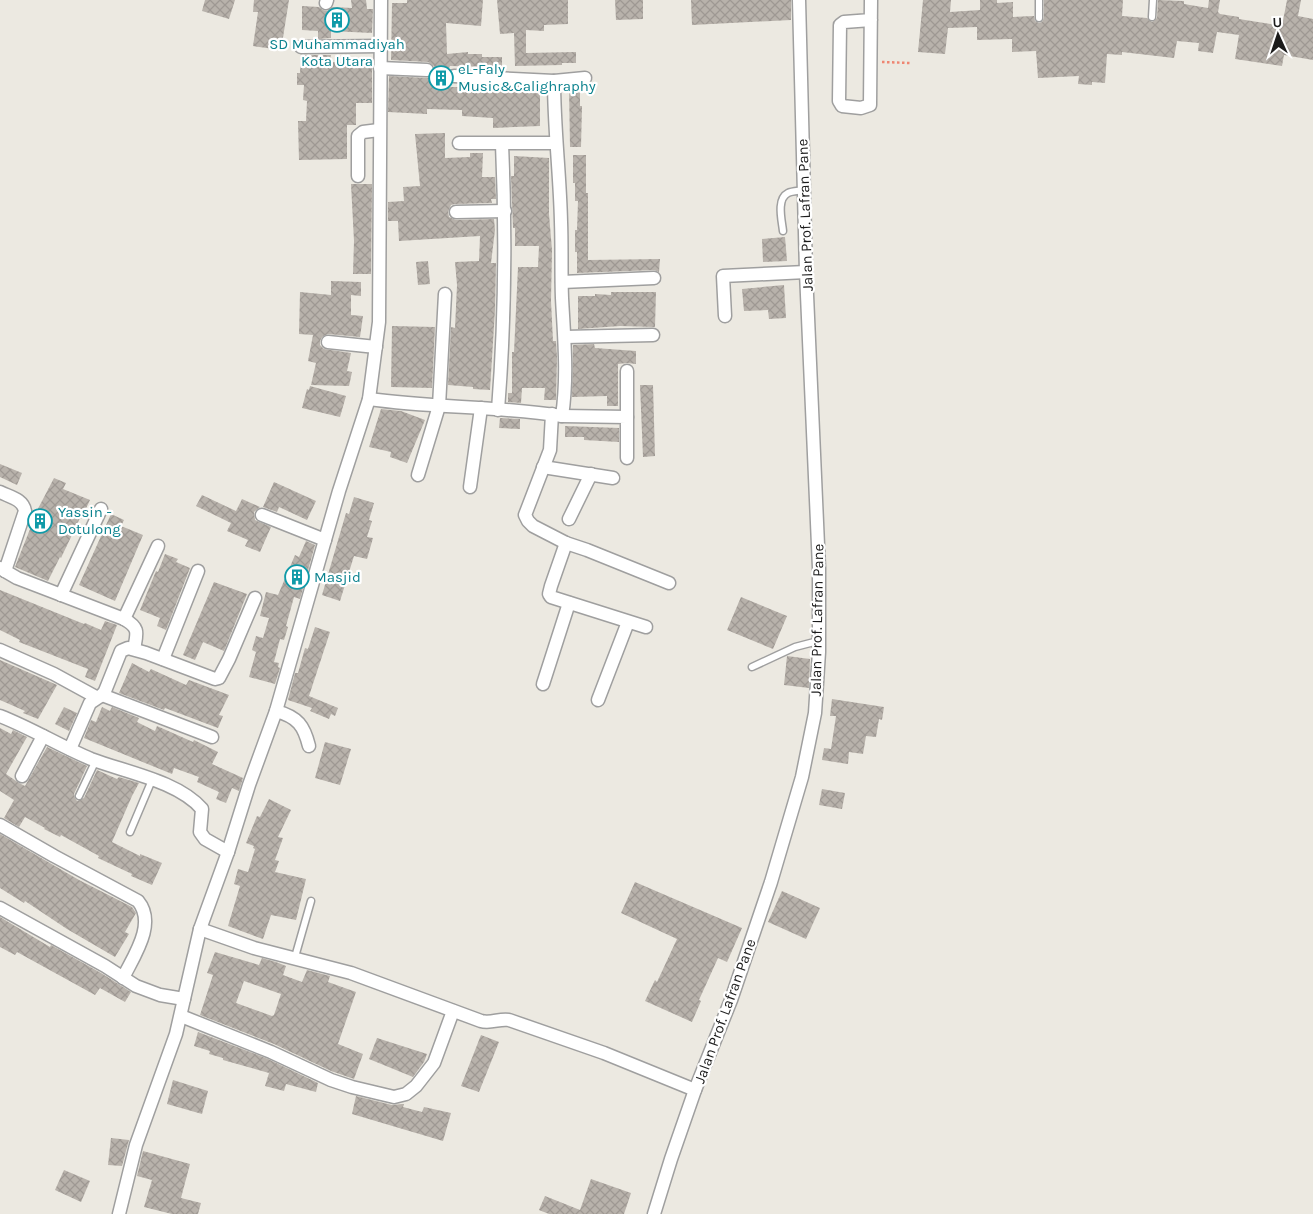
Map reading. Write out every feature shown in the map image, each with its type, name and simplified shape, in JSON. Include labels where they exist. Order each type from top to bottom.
[{"type":"street","points":[[119,1214],[136,1145],[176,1034],[200,929],[276,711],[339,491],[369,400],[379,322],[380,0]]},
{"type":"street","name":"Jalan Prof. Lafran Pane","points":[[654,1214],[695,1090],[737,984],[774,873],[802,776],[815,713],[818,641],[818,549],[806,272],[798,0]]},
{"type":"street","points":[[871,0],[871,20],[870,62],[870,105],[860,108],[842,106],[839,102],[840,25],[844,22],[871,20]]},
{"type":"street","points":[[300,47],[380,46]]},
{"type":"street","points":[[380,68],[427,70]]},
{"type":"street","points":[[454,76],[554,81],[585,78]]},
{"type":"street","points":[[554,81],[566,386],[557,415],[550,450],[525,515],[533,526],[566,543],[669,583]]},
{"type":"street","points":[[358,176],[358,136],[363,132],[379,130]]},
{"type":"street","points":[[459,143],[556,143]]},
{"type":"street","points":[[498,410],[502,355],[505,211],[502,144]]},
{"type":"street","points":[[456,212],[505,211]]},
{"type":"street","points":[[725,316],[723,276],[806,272]]},
{"type":"street","points":[[562,282],[654,278]]},
{"type":"street","points":[[418,475],[439,406],[445,294]]},
{"type":"street","points":[[565,337],[653,335]]},
{"type":"street","points":[[328,342],[376,347]]},
{"type":"street","points":[[626,458],[627,371]]},
{"type":"street","points":[[369,400],[557,415],[627,417]]},
{"type":"street","points":[[470,487],[481,408]]},
{"type":"street","points":[[543,467],[613,478]]},
{"type":"street","points":[[569,519],[591,474]]},
{"type":"street","points":[[0,492],[21,502],[24,511],[3,570],[17,578],[133,624],[136,628],[134,650]]},
{"type":"street","points":[[61,595],[101,509]]},
{"type":"street","points":[[262,514],[325,540]]},
{"type":"street","points":[[566,543],[551,586],[551,597],[646,627]]},
{"type":"street","points":[[124,619],[158,546]]},
{"type":"street","points":[[163,659],[198,571]]},
{"type":"street","points":[[70,749],[90,703],[105,691],[119,654],[124,649],[134,650],[163,659],[215,679],[219,678],[230,659],[255,598]]},
{"type":"street","points":[[543,684],[569,603]]},
{"type":"street","points":[[598,700],[628,622]]},
{"type":"street","points":[[0,650],[99,696],[212,737]]},
{"type":"street","points":[[276,711],[292,717],[301,726],[307,736],[309,746]]},
{"type":"street","points":[[0,716],[96,760],[173,788],[196,802],[202,809],[200,832],[205,839],[228,852]]},
{"type":"street","points":[[22,776],[43,736]]},
{"type":"street","points":[[0,825],[138,901],[143,907],[145,913],[144,931],[123,978]]},
{"type":"street","points":[[0,908],[148,991],[184,999]]},
{"type":"street","points":[[200,929],[254,948],[295,957],[351,974],[485,1022],[490,1023],[506,1019],[604,1053],[695,1090]]},
{"type":"street","points":[[181,1016],[271,1052],[331,1080],[394,1097],[406,1094],[416,1086],[434,1062],[453,1011]]},
{"type":"lane","points":[[1039,0],[1039,18]]},
{"type":"lane","points":[[1152,17],[1153,0]]},
{"type":"lane","points":[[784,231],[782,198],[788,193],[804,190]]},
{"type":"lane","points":[[752,667],[795,647],[818,641]]},
{"type":"lane","points":[[79,796],[96,760]]},
{"type":"lane","points":[[130,832],[152,780]]},
{"type":"lane","points":[[295,957],[311,902]]},
{"type":"path","points":[[870,62],[910,63]]},
{"type":"building","points":[[205,0],[235,0],[229,19],[202,11]]},
{"type":"building","points":[[254,0],[289,0],[281,50],[253,46],[258,12],[253,12]]},
{"type":"building","name":"SD Muhammadiyah Kota Utara","points":[[351,0],[366,0],[367,9],[373,9],[372,33],[331,31],[331,38],[318,39],[318,31],[302,30],[302,6],[319,7],[327,11],[333,7],[352,8]]},
{"type":"building","points":[[407,0],[483,0],[481,26],[446,23],[447,54],[468,52],[468,54],[482,54],[482,57],[502,57],[502,67],[450,66],[446,76],[450,87],[500,86],[503,89],[524,88],[524,90],[540,90],[540,126],[493,128],[493,118],[462,116],[462,110],[427,109],[427,114],[388,112],[389,76],[427,78],[431,77],[435,71],[434,66],[428,62],[391,60],[392,3],[407,3]]},
{"type":"building","points":[[497,0],[568,0],[568,24],[544,25],[544,31],[526,30],[526,53],[576,52],[576,63],[515,66],[514,33],[500,34]]},
{"type":"building","points":[[615,0],[643,0],[643,19],[616,20]]},
{"type":"building","points":[[691,0],[791,0],[791,20],[692,25]]},
{"type":"building","points":[[923,0],[951,0],[950,12],[980,10],[980,0],[997,0],[997,3],[1013,2],[1013,17],[1034,16],[1035,21],[1039,23],[1044,18],[1044,0],[1123,0],[1122,16],[1147,18],[1152,22],[1157,18],[1158,0],[1184,1],[1184,4],[1208,8],[1209,0],[1220,0],[1218,12],[1220,14],[1282,26],[1287,0],[1301,0],[1298,16],[1313,19],[1313,60],[1284,55],[1282,66],[1235,59],[1239,35],[1217,32],[1213,53],[1198,51],[1199,43],[1177,41],[1174,58],[1122,52],[1122,55],[1107,54],[1105,83],[1092,82],[1092,85],[1078,84],[1079,76],[1038,78],[1036,51],[1012,52],[1012,39],[977,40],[977,27],[948,28],[945,54],[918,52]]},
{"type":"building","points":[[301,55],[331,55],[330,62],[372,62],[372,103],[356,103],[356,125],[347,125],[347,159],[299,160],[298,121],[306,121],[307,101],[303,100],[304,85],[297,85],[297,73],[300,73]]},
{"type":"building","points":[[569,88],[580,88],[580,106],[582,106],[581,147],[570,147]]},
{"type":"building","points":[[445,133],[445,158],[470,157],[470,153],[483,153],[482,177],[495,177],[496,199],[491,199],[492,203],[455,204],[451,205],[448,212],[449,217],[456,220],[494,219],[495,230],[491,263],[496,263],[495,310],[490,390],[448,385],[451,327],[455,328],[457,285],[455,262],[479,261],[480,236],[399,241],[398,221],[388,221],[388,202],[404,201],[403,187],[420,186],[415,134]]},
{"type":"building","points":[[573,155],[586,155],[588,260],[660,259],[659,272],[654,270],[577,273],[575,230],[577,230],[578,201],[575,201],[575,183],[573,183]]},
{"type":"building","points":[[514,156],[549,158],[549,214],[552,250],[551,301],[553,341],[556,341],[557,357],[556,400],[544,400],[545,388],[522,388],[521,403],[508,402],[508,393],[512,393],[512,352],[514,352],[518,267],[538,267],[539,246],[515,246],[511,176],[514,176]]},
{"type":"building","points":[[351,184],[372,184],[371,274],[353,274],[354,241]]},
{"type":"building","points":[[785,237],[787,261],[763,262],[762,239]]},
{"type":"building","points":[[428,261],[430,284],[418,285],[416,262]]},
{"type":"building","points":[[331,281],[361,282],[361,296],[351,295],[351,315],[363,316],[360,337],[328,334],[322,337],[320,341],[320,345],[324,349],[351,353],[347,371],[352,372],[349,386],[311,385],[316,363],[308,361],[313,335],[299,334],[300,292],[331,295]]},
{"type":"building","points":[[784,285],[786,318],[769,319],[768,310],[744,311],[742,289]]},
{"type":"building","points":[[611,292],[656,292],[655,327],[620,326],[578,329],[578,296],[611,295]]},
{"type":"building","points":[[392,326],[435,327],[432,388],[391,387]]},
{"type":"building","points":[[594,344],[595,348],[636,351],[636,364],[618,364],[618,406],[607,406],[607,396],[572,397],[573,345]]},
{"type":"building","points":[[640,385],[653,385],[655,456],[643,457]]},
{"type":"building","points":[[310,386],[346,396],[340,417],[302,408],[307,389],[309,390]]},
{"type":"building","points":[[381,409],[401,411],[425,420],[407,463],[390,457],[391,452],[369,447]]},
{"type":"building","points":[[500,418],[520,419],[520,429],[499,428]]},
{"type":"building","points":[[565,426],[619,428],[619,442],[584,440],[584,437],[565,437]]},
{"type":"building","points":[[0,464],[22,473],[17,485],[0,477]]},
{"type":"building","points":[[54,478],[66,483],[63,489],[90,500],[48,581],[15,567],[32,524],[30,524]]},
{"type":"building","points":[[274,482],[316,501],[307,520],[279,507],[277,512],[263,507]]},
{"type":"building","points":[[202,495],[236,511],[242,499],[260,507],[254,512],[255,520],[271,527],[260,552],[245,546],[248,540],[227,531],[231,523],[196,506]]},
{"type":"building","points":[[354,497],[374,503],[369,520],[372,521],[367,537],[373,538],[367,559],[354,556],[340,601],[322,595],[346,513],[349,514]]},
{"type":"building","points":[[111,514],[124,520],[121,526],[143,535],[115,601],[79,585]]},
{"type":"building","points":[[306,541],[315,545],[300,599],[294,597],[284,640],[280,639],[274,662],[279,663],[278,667],[280,668],[275,684],[249,677],[256,652],[252,650],[256,636],[263,638],[269,618],[260,616],[266,592],[278,595],[295,555],[299,557]]},
{"type":"building","points":[[165,554],[178,559],[176,562],[190,568],[166,630],[157,626],[160,618],[140,610]]},
{"type":"building","points":[[214,582],[247,594],[224,651],[203,642],[195,660],[183,655]]},
{"type":"building","points":[[0,590],[101,630],[105,621],[117,625],[95,681],[85,677],[88,669],[19,642],[20,640],[0,630]]},
{"type":"building","points":[[741,597],[787,616],[773,649],[727,630]]},
{"type":"building","points":[[315,627],[330,632],[309,696],[338,708],[335,716],[331,714],[329,719],[310,711],[312,708],[288,700],[295,673],[298,673],[305,648],[308,649]]},
{"type":"building","points":[[787,656],[810,659],[809,688],[784,685]]},
{"type":"building","points":[[0,660],[57,685],[38,719],[0,700]]},
{"type":"building","points":[[132,663],[149,672],[151,669],[186,685],[189,680],[229,695],[219,715],[223,716],[218,728],[119,693]]},
{"type":"building","points":[[832,699],[884,707],[882,720],[879,719],[876,737],[866,736],[863,754],[849,752],[848,764],[822,760],[824,748],[831,749],[836,716],[830,716]]},
{"type":"building","points":[[64,707],[77,713],[69,731],[55,724]]},
{"type":"building","points":[[102,707],[110,711],[112,707],[139,718],[137,722],[155,731],[157,726],[193,742],[194,740],[218,752],[212,764],[243,778],[239,791],[232,788],[226,803],[216,799],[219,792],[197,782],[199,777],[174,768],[172,774],[84,738],[91,720],[96,722]]},
{"type":"building","points":[[0,728],[11,734],[13,730],[27,737],[6,774],[25,786],[47,747],[87,766],[74,794],[77,801],[84,798],[97,770],[117,779],[119,777],[139,783],[112,842],[140,856],[140,854],[162,863],[152,885],[131,876],[132,874],[98,858],[99,856],[61,835],[60,837],[44,829],[25,817],[19,827],[4,818],[14,800],[0,791]]},
{"type":"building","points":[[325,742],[351,749],[340,785],[315,778]]},
{"type":"building","points":[[822,789],[845,793],[842,809],[819,805]]},
{"type":"building","points":[[269,799],[291,810],[278,837],[283,838],[275,860],[279,861],[275,872],[306,879],[296,920],[271,915],[263,939],[228,926],[240,886],[234,884],[238,869],[248,872],[255,849],[253,848],[254,846],[246,843],[257,816],[260,817]]},
{"type":"building","points":[[0,834],[79,880],[132,907],[136,913],[125,932],[129,934],[115,957],[67,929],[25,901],[24,903],[0,888]]},
{"type":"building","points":[[635,882],[742,928],[727,962],[718,958],[699,1000],[701,1001],[692,1022],[645,1001],[655,980],[657,982],[677,939],[621,913]]},
{"type":"building","points":[[782,891],[820,908],[806,939],[768,922]]},
{"type":"building","points":[[0,917],[50,947],[51,945],[101,973],[131,992],[125,1002],[100,988],[95,995],[17,952],[15,955],[0,947]]},
{"type":"building","points":[[215,952],[259,965],[262,958],[276,962],[286,966],[283,975],[302,982],[307,970],[330,976],[328,982],[356,992],[338,1044],[363,1054],[354,1079],[331,1071],[274,1044],[200,1015],[213,975],[207,973]],"holes":[[[244,981],[281,994],[272,1016],[236,1003]]]},
{"type":"building","points":[[198,1032],[268,1059],[318,1083],[316,1092],[286,1084],[284,1091],[265,1086],[269,1073],[223,1060],[223,1058],[209,1054],[210,1051],[194,1046]]},
{"type":"building","points":[[481,1035],[499,1042],[479,1092],[461,1086]]},
{"type":"building","points":[[377,1038],[427,1054],[424,1062],[413,1077],[369,1059]]},
{"type":"building","points":[[173,1080],[208,1091],[202,1114],[167,1104]]},
{"type":"building","points":[[356,1096],[392,1105],[404,1104],[403,1107],[422,1112],[424,1107],[451,1113],[443,1141],[352,1114]]},
{"type":"building","points":[[111,1138],[129,1140],[122,1166],[108,1165]]},
{"type":"building","points":[[143,1151],[190,1164],[181,1198],[201,1203],[198,1214],[172,1214],[144,1207],[152,1180],[137,1176]]},
{"type":"building","points":[[64,1170],[90,1181],[81,1202],[55,1190]]},
{"type":"building","points":[[591,1179],[631,1193],[624,1214],[549,1214],[539,1210],[545,1196],[580,1210]]},
{"type":"place","name":"SD Muhammadiyah Kota Utara","points":[[337,20]]},
{"type":"place","name":"eL-Faly Music&Calighraphy","points":[[441,78]]},
{"type":"place","name":"Yassin - Dotulong","points":[[40,521]]},
{"type":"place","name":"Masjid","points":[[297,577]]}]
